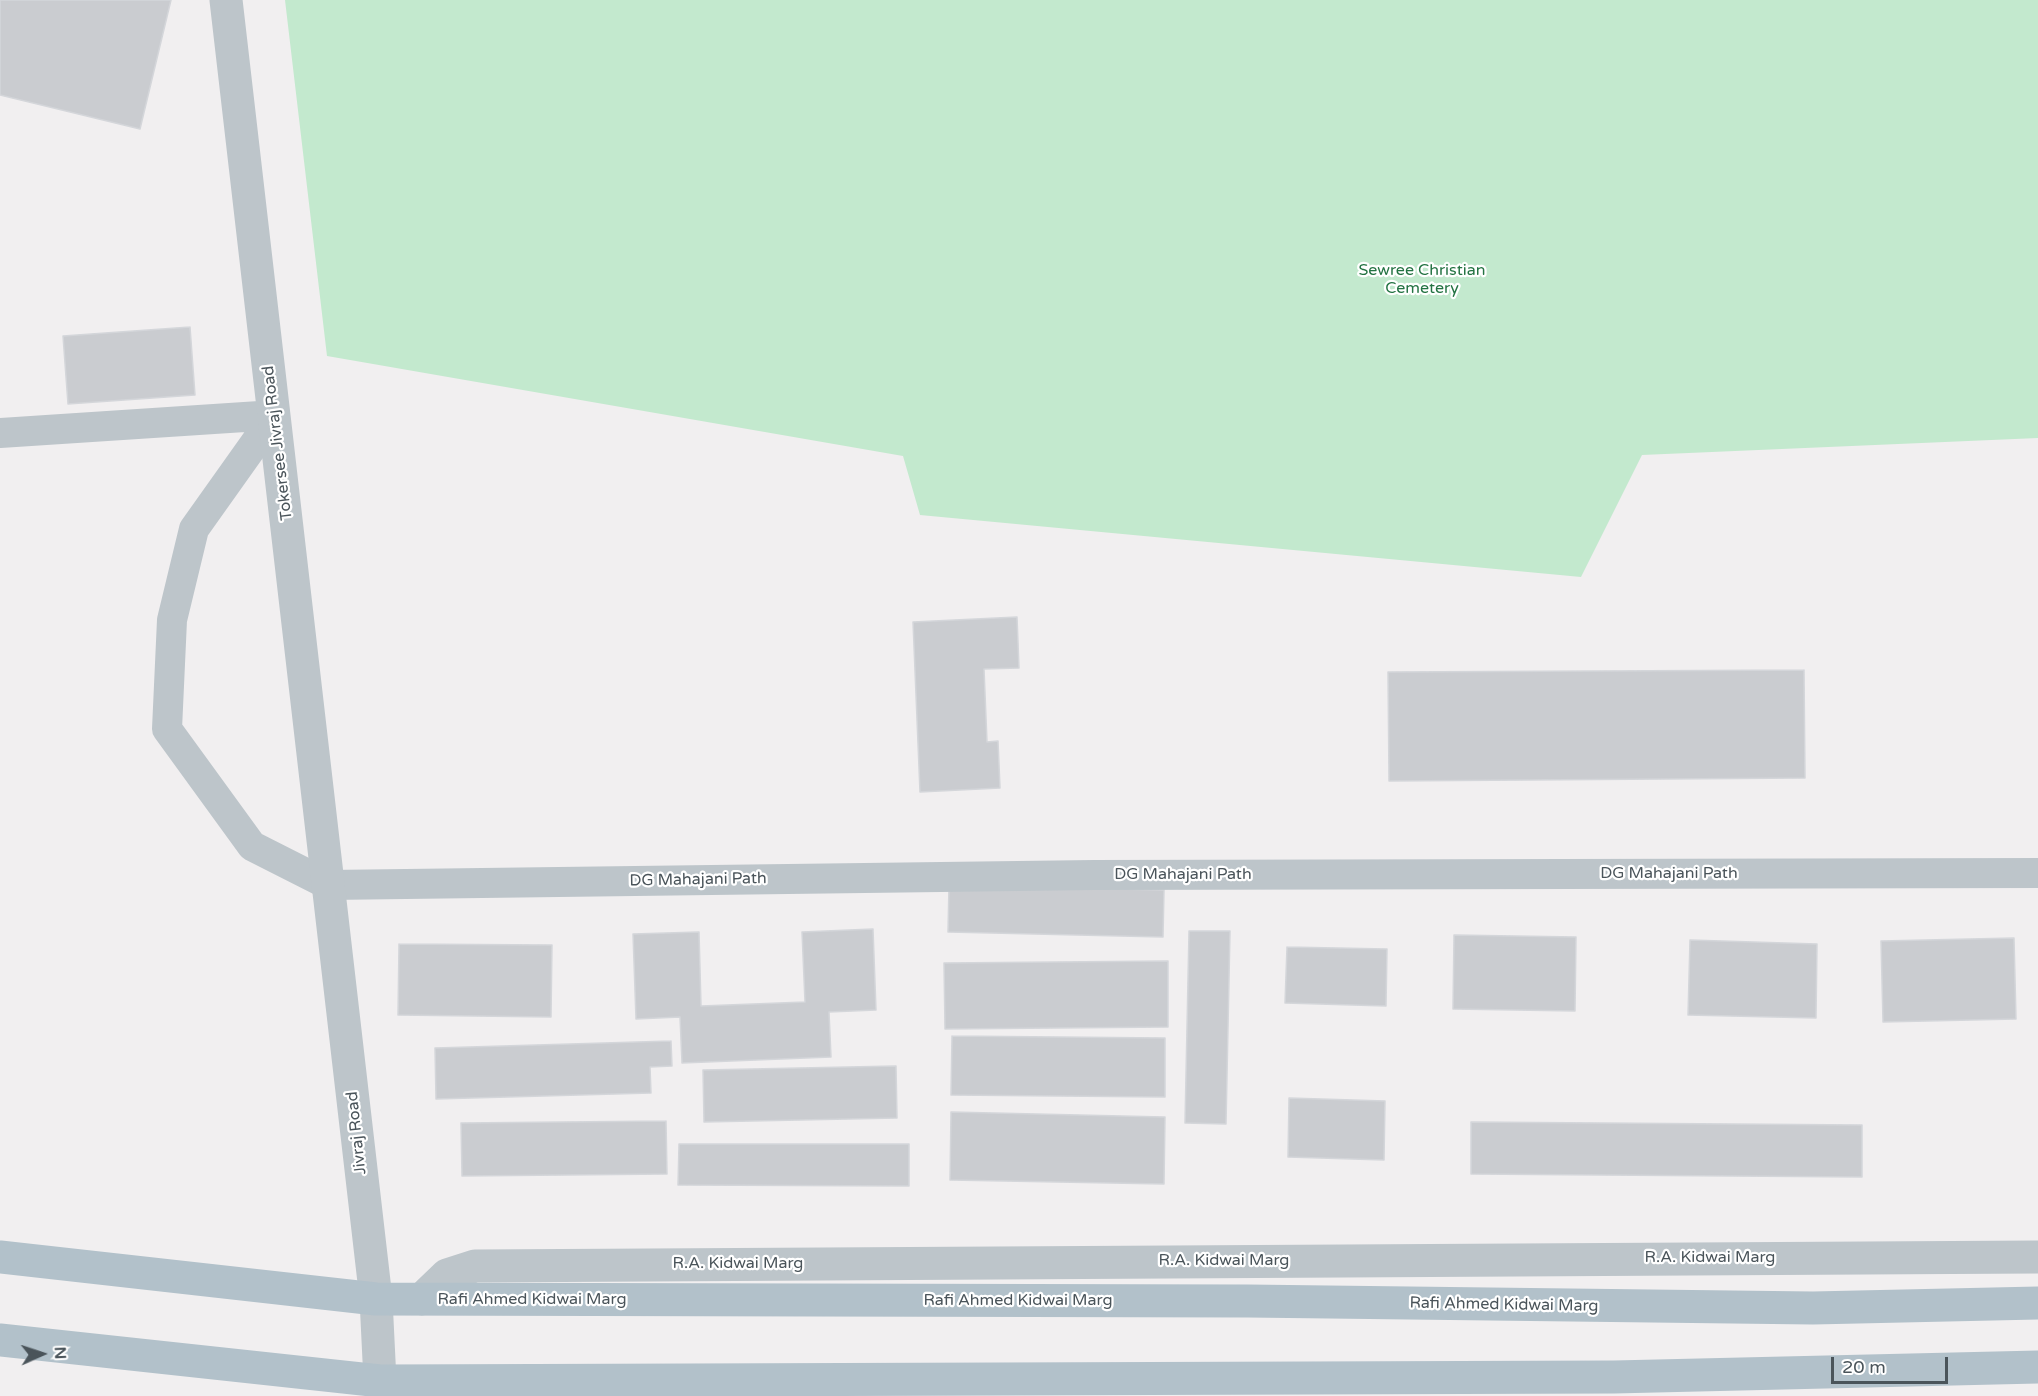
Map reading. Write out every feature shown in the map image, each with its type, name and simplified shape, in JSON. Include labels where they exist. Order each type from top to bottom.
[{"type":"main road","name":"Rafi Ahmed Kidwai Marg","points":[[0,1257],[376,1299],[1224,1301],[1813,1308],[2038,1303]]},
{"type":"main road","points":[[0,1340],[436,1388],[1614,1377],[2038,1367]]},
{"type":"street","name":"Tokersee Jivraj Road","points":[[226,0],[329,885]]},
{"type":"street","points":[[0,433],[275,415]]},
{"type":"street","points":[[275,415],[194,529],[172,620],[167,729],[252,846],[329,885]]},
{"type":"street","name":"DG Mahajani Path","points":[[329,885],[1094,875],[2038,873]]},
{"type":"street","name":"Jivraj Road","points":[[329,885],[376,1299],[380,1381]]},
{"type":"street","name":"R.A. Kidwai Marg","points":[[422,1299],[447,1275],[475,1266],[2038,1257]]},
{"type":"green space","name":"Sewree Christian Cemetery","points":[[285,0],[2038,0],[2038,438],[1642,455],[1581,577],[920,515],[903,456],[327,356]]},
{"type":"building","points":[[0,0],[171,0],[140,129],[0,95]]},
{"type":"building","points":[[190,327],[195,395],[68,404],[63,336]]},
{"type":"building","points":[[1017,617],[1019,668],[984,669],[987,742],[998,741],[1000,788],[920,792],[913,622]]},
{"type":"building","points":[[1804,670],[1805,778],[1389,781],[1388,672]]},
{"type":"building","points":[[949,885],[1164,890],[1163,937],[948,932]]},
{"type":"building","points":[[873,929],[876,1010],[829,1012],[831,1057],[682,1063],[680,1017],[636,1019],[633,934],[699,932],[701,1006],[805,1002],[802,932]]},
{"type":"building","points":[[1189,931],[1230,931],[1226,1124],[1185,1123]]},
{"type":"building","points":[[1454,935],[1576,937],[1575,1011],[1453,1009]]},
{"type":"building","points":[[2014,938],[2016,1019],[1883,1022],[1881,941]]},
{"type":"building","points":[[1690,940],[1817,944],[1816,1018],[1688,1015]]},
{"type":"building","points":[[399,944],[552,945],[551,1017],[398,1015]]},
{"type":"building","points":[[1287,947],[1387,949],[1386,1006],[1285,1003]]},
{"type":"building","points":[[1168,961],[1168,1027],[945,1029],[944,963]]},
{"type":"building","points":[[952,1036],[1165,1038],[1165,1097],[951,1095]]},
{"type":"building","points":[[671,1041],[672,1066],[650,1067],[651,1093],[436,1099],[435,1048]]},
{"type":"building","points":[[896,1066],[897,1118],[704,1122],[703,1070]]},
{"type":"building","points":[[1289,1098],[1385,1101],[1384,1160],[1288,1157]]},
{"type":"building","points":[[951,1112],[1165,1117],[1164,1184],[950,1180]]},
{"type":"building","points":[[666,1121],[667,1174],[462,1176],[461,1123]]},
{"type":"building","points":[[1471,1122],[1862,1125],[1862,1177],[1471,1174]]},
{"type":"building","points":[[679,1144],[909,1144],[909,1186],[678,1185]]}]
